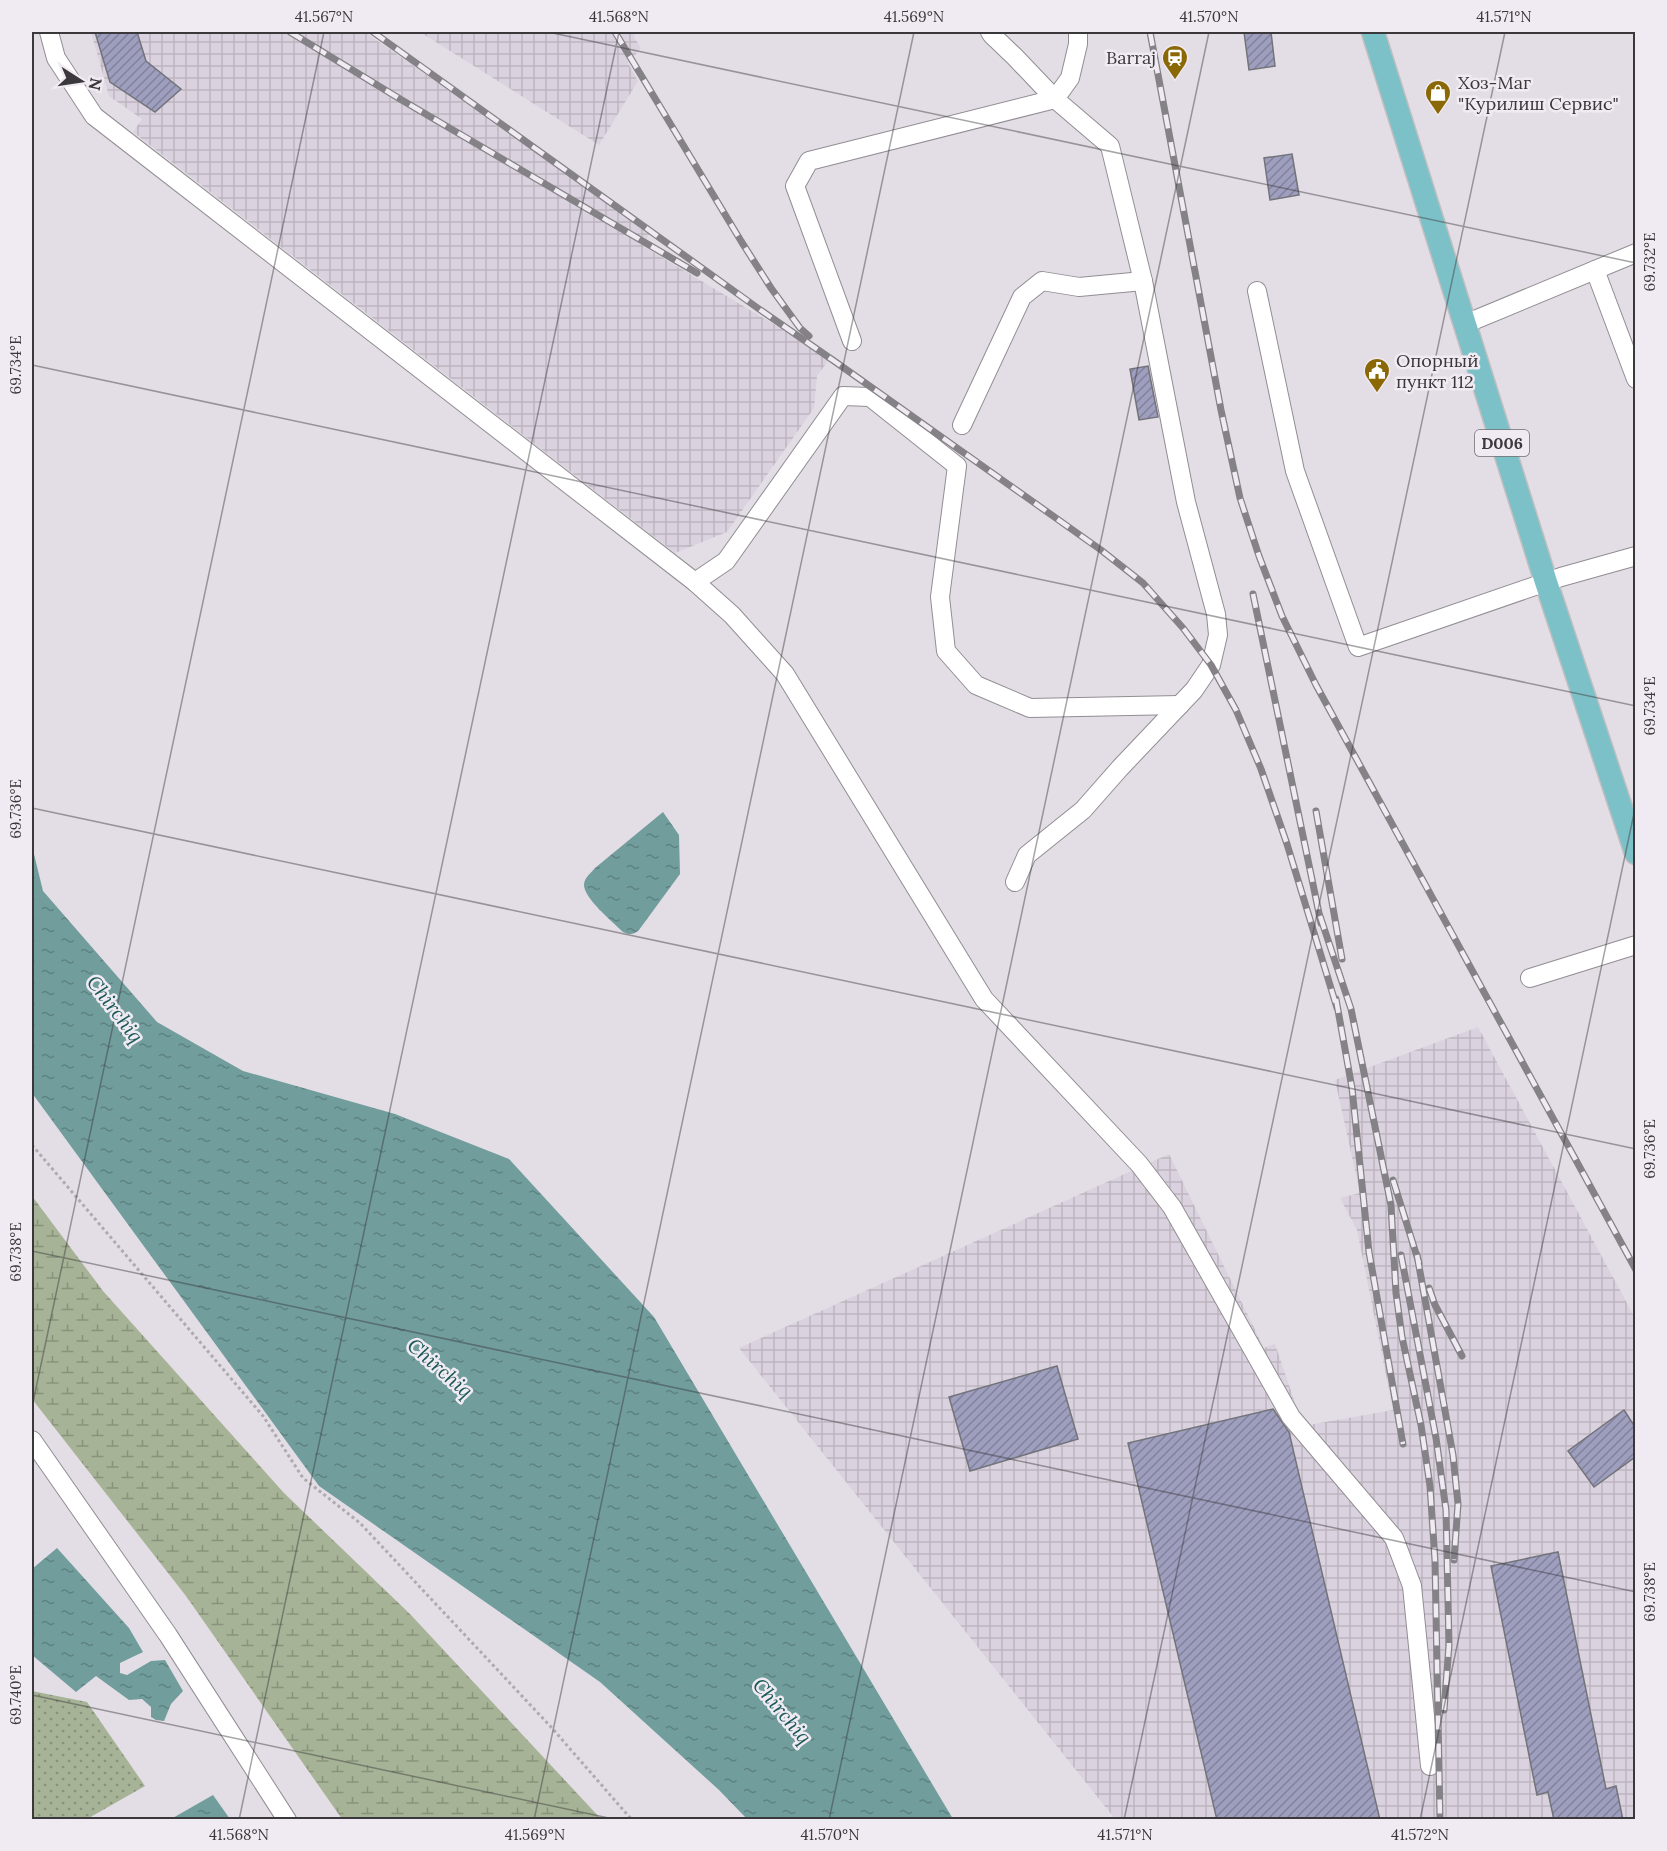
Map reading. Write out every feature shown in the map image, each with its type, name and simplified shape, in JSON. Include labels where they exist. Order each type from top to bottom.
[{"type":"main road","name":"D006","points":[[1373,32],[1472,321]]},
{"type":"main road","name":"D006","points":[[1389,32],[1472,321],[1553,579],[1635,853]]},
{"type":"main road","name":"D006","points":[[1553,579],[1635,804]]},
{"type":"street","points":[[49,32],[56,58],[94,116],[695,582],[732,615],[785,674],[984,999],[1140,1164],[1172,1207],[1291,1417],[1394,1538],[1412,1586],[1430,1766]]},
{"type":"street","points":[[852,341],[795,186],[809,161],[1055,99],[1070,78],[1078,44],[1078,32]]},
{"type":"street","points":[[994,33],[1055,99],[1110,146],[1143,281],[1186,502],[1216,614],[1218,635],[1211,665],[1194,690],[1083,810],[1027,855],[1015,882]]},
{"type":"street","points":[[1472,321],[1635,253]]},
{"type":"street","points":[[1595,270],[1635,379]]},
{"type":"street","points":[[962,425],[1022,297],[1042,281],[1079,287],[1143,281]]},
{"type":"street","points":[[1257,291],[1295,471],[1358,647],[1553,579],[1635,556]]},
{"type":"street","points":[[695,582],[726,561],[843,396],[870,397],[957,466],[940,597],[946,651],[976,685],[1030,708],[1180,705]]},
{"type":"street","points":[[1530,978],[1635,945]]},
{"type":"street","points":[[32,1440],[168,1635],[287,1820]]},
{"type":"path","points":[[32,1146],[263,1416],[303,1478],[360,1523],[551,1727],[632,1820]]},
{"type":"shaded area","points":[[91,32],[365,32],[651,231],[643,246],[830,358],[817,376],[814,408],[727,532],[675,553],[133,132],[142,119],[109,96]]},
{"type":"shaded area","points":[[420,32],[635,32],[634,37],[641,48],[628,63],[638,81],[599,145]]},
{"type":"shaded area","points":[[1478,1027],[1635,1318],[1635,1819],[1115,1819],[739,1348],[1169,1154],[1264,1348],[1275,1344],[1303,1426],[1393,1410],[1357,1230],[1340,1198],[1360,1193],[1335,1080]]},
{"type":"green space","points":[[32,1196],[103,1291],[284,1493],[410,1614],[601,1819],[342,1819],[186,1596],[32,1399]]},
{"type":"green space","points":[[32,1691],[87,1702],[145,1786],[87,1819],[32,1819]]},
{"type":"water","points":[[663,812],[679,835],[680,874],[639,930],[633,934],[627,934],[593,903],[584,884],[595,868]]},
{"type":"water","name":"Chirchiq","points":[[32,846],[43,891],[157,1022],[243,1071],[395,1114],[509,1159],[654,1317],[953,1819],[747,1819],[719,1790],[600,1682],[319,1486],[32,1093]]},
{"type":"water","points":[[57,1548],[129,1628],[143,1652],[120,1663],[120,1673],[127,1675],[151,1661],[165,1660],[183,1691],[171,1704],[164,1721],[151,1717],[151,1707],[142,1699],[129,1700],[96,1676],[76,1692],[32,1655],[32,1569]]},
{"type":"water","points":[[213,1795],[230,1819],[171,1819]]},
{"type":"building","points":[[95,32],[137,32],[146,61],[181,89],[155,112],[110,82]]},
{"type":"building","points":[[1244,32],[1271,32],[1275,66],[1249,70]]},
{"type":"building","points":[[1292,154],[1299,195],[1270,200],[1264,158]]},
{"type":"building","points":[[1148,366],[1158,417],[1139,420],[1130,369]]},
{"type":"building","points":[[1057,1366],[1078,1439],[970,1471],[949,1397]]},
{"type":"building","points":[[1273,1409],[1289,1432],[1380,1820],[1217,1820],[1128,1443]]},
{"type":"building","points":[[1624,1410],[1635,1427],[1635,1457],[1594,1487],[1568,1451]]},
{"type":"building","points":[[1558,1552],[1606,1789],[1616,1786],[1623,1820],[1554,1820],[1548,1792],[1537,1795],[1491,1566]]},
{"type":"railway","points":[[290,32],[697,273]]},
{"type":"railway","points":[[373,32],[759,309],[1101,550],[1143,583],[1183,628],[1211,665],[1236,710],[1261,769],[1287,844],[1337,1008]]},
{"type":"railway","points":[[615,32],[741,241],[771,288],[800,328],[809,336]]},
{"type":"railway","points":[[1150,32],[1221,410],[1240,498],[1282,616],[1316,685],[1636,1270]]},
{"type":"railway","points":[[1253,594],[1321,923]]},
{"type":"railway","points":[[1316,811],[1342,959]]},
{"type":"railway","points":[[1320,916],[1351,1009],[1391,1205],[1396,1293],[1402,1337],[1421,1425],[1430,1486],[1435,1561],[1440,1820]]},
{"type":"railway","points":[[1336,999],[1352,1088],[1369,1252],[1403,1444]]},
{"type":"railway","points":[[1393,1180],[1419,1263]]},
{"type":"railway","points":[[1401,1255],[1436,1438],[1446,1510],[1449,1645],[1444,1710]]},
{"type":"railway","points":[[1417,1255],[1453,1455],[1458,1504],[1454,1560]]},
{"type":"railway","points":[[1429,1288],[1435,1305],[1462,1356]]},
{"type":"place","name":"Barraj","points":[[1175,81]]},
{"type":"place","name":"Хоз-Маг \"Курилиш Сервис\"","points":[[1438,116]]},
{"type":"place","name":"Опорный пункт 112","points":[[1377,394]]}]
